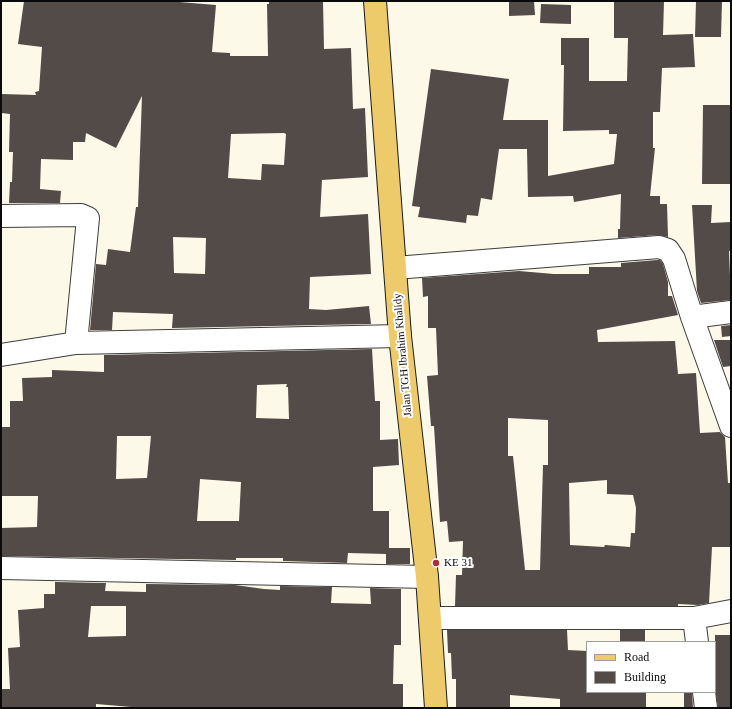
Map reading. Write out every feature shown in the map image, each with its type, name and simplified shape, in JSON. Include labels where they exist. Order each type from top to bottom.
[{"type":"main road","name":"Jalan TGH Ibrahim Khalidy","points":[[374,1],[396,268],[400,336],[427,577],[436,708]]},
{"type":"street","points":[[1,216],[81,215],[88,218],[76,343]]},
{"type":"street","points":[[396,268],[659,247],[668,250],[674,259],[692,317],[731,426]]},
{"type":"street","points":[[692,317],[731,312]]},
{"type":"street","points":[[1,355],[76,343],[400,336]]},
{"type":"street","points":[[1,568],[427,577]]},
{"type":"street","points":[[430,618],[694,618],[731,611]]},
{"type":"street","points":[[694,618],[697,641]]},
{"type":"street","points":[[704,693],[706,708]]},
{"type":"building","points":[[24,1],[167,1],[216,5],[212,52],[230,53],[230,56],[268,56],[267,4],[269,4],[269,1],[323,1],[324,49],[351,48],[353,109],[365,108],[368,177],[322,180],[320,217],[368,214],[371,274],[310,277],[309,309],[326,310],[369,306],[371,324],[172,328],[173,314],[113,312],[112,330],[90,330],[96,264],[106,265],[108,249],[130,252],[136,207],[138,207],[142,96],[116,148],[86,133],[85,142],[73,142],[73,160],[41,159],[40,189],[61,191],[60,203],[9,203],[10,182],[12,182],[13,152],[9,152],[10,114],[1,113],[1,94],[36,95],[35,92],[39,91],[42,47],[18,44]],"holes":[[[231,134],[286,134],[284,165],[262,164],[261,180],[228,178]],[[173,237],[206,238],[205,274],[174,273]]]},
{"type":"building","points":[[509,1],[534,1],[535,15],[509,16]]},
{"type":"building","points":[[614,1],[664,1],[663,35],[693,34],[695,67],[662,68],[660,112],[653,112],[653,148],[655,148],[650,196],[660,196],[660,204],[667,204],[668,237],[658,235],[618,238],[618,229],[620,229],[621,194],[574,202],[573,196],[528,197],[527,149],[499,149],[492,200],[481,198],[478,216],[467,215],[466,223],[418,217],[420,207],[412,206],[431,69],[509,79],[503,120],[548,120],[548,176],[614,164],[617,134],[609,134],[609,130],[563,131],[564,65],[561,65],[561,38],[589,38],[589,81],[627,81],[628,38],[614,38]]},
{"type":"building","points":[[696,1],[722,1],[721,37],[695,37]]},
{"type":"building","points":[[541,4],[571,5],[571,24],[540,23]]},
{"type":"building","points":[[703,105],[731,105],[731,184],[702,184]]},
{"type":"building","points":[[692,205],[712,205],[711,223],[731,222],[731,251],[729,251],[731,300],[701,303],[697,291]]},
{"type":"building","points":[[660,260],[663,264],[668,282],[668,296],[672,296],[678,315],[597,330],[598,342],[675,341],[678,374],[696,373],[700,433],[720,432],[725,437],[728,483],[731,483],[731,547],[712,547],[709,603],[698,605],[678,604],[678,606],[455,606],[456,575],[462,575],[463,541],[449,542],[447,521],[440,522],[434,426],[431,426],[427,376],[438,375],[436,328],[428,328],[428,296],[423,297],[422,278],[519,271],[554,274],[589,274],[589,267],[621,267],[621,263]],"holes":[[[508,418],[548,420],[548,465],[543,465],[540,570],[525,570],[513,456],[508,456]],[[607,480],[607,494],[633,495],[636,508],[635,533],[631,533],[630,547],[570,545],[569,483]]]},
{"type":"building","points":[[731,325],[731,336],[722,337],[721,326]]},
{"type":"building","points":[[714,340],[731,340],[731,366],[723,367]]},
{"type":"building","points":[[372,349],[375,401],[380,401],[380,440],[398,439],[399,465],[373,467],[373,511],[389,511],[389,548],[410,548],[410,564],[386,564],[386,554],[348,553],[347,563],[283,561],[283,558],[236,558],[236,560],[1,556],[1,528],[37,527],[38,496],[1,496],[1,427],[10,427],[10,401],[23,401],[22,378],[52,377],[52,370],[104,372],[104,355]],"holes":[[[287,384],[289,419],[256,418],[257,385]],[[117,436],[151,436],[147,478],[116,479]],[[200,479],[241,482],[239,521],[197,521]]]},
{"type":"building","points":[[55,582],[106,583],[105,591],[146,592],[146,584],[235,585],[280,590],[280,586],[332,587],[331,603],[371,604],[370,588],[401,589],[401,645],[394,645],[393,684],[403,684],[403,708],[143,708],[96,704],[96,708],[1,708],[1,689],[10,689],[8,648],[20,647],[18,610],[44,608],[44,594],[55,594]],"holes":[[[91,606],[126,606],[126,636],[88,637]]]},
{"type":"building","points":[[447,630],[567,630],[568,650],[586,651],[586,693],[646,693],[646,708],[560,708],[560,699],[510,695],[510,708],[456,708],[456,679],[452,679],[451,653],[448,653]]},
{"type":"building","points":[[620,630],[645,630],[645,641],[620,641]]},
{"type":"building","points":[[715,635],[731,635],[731,708],[718,708],[716,693]]},
{"type":"building","points":[[684,693],[692,693],[693,708],[684,708]]},
{"type":"place","name":"KE 31","points":[[436,563]]}]
